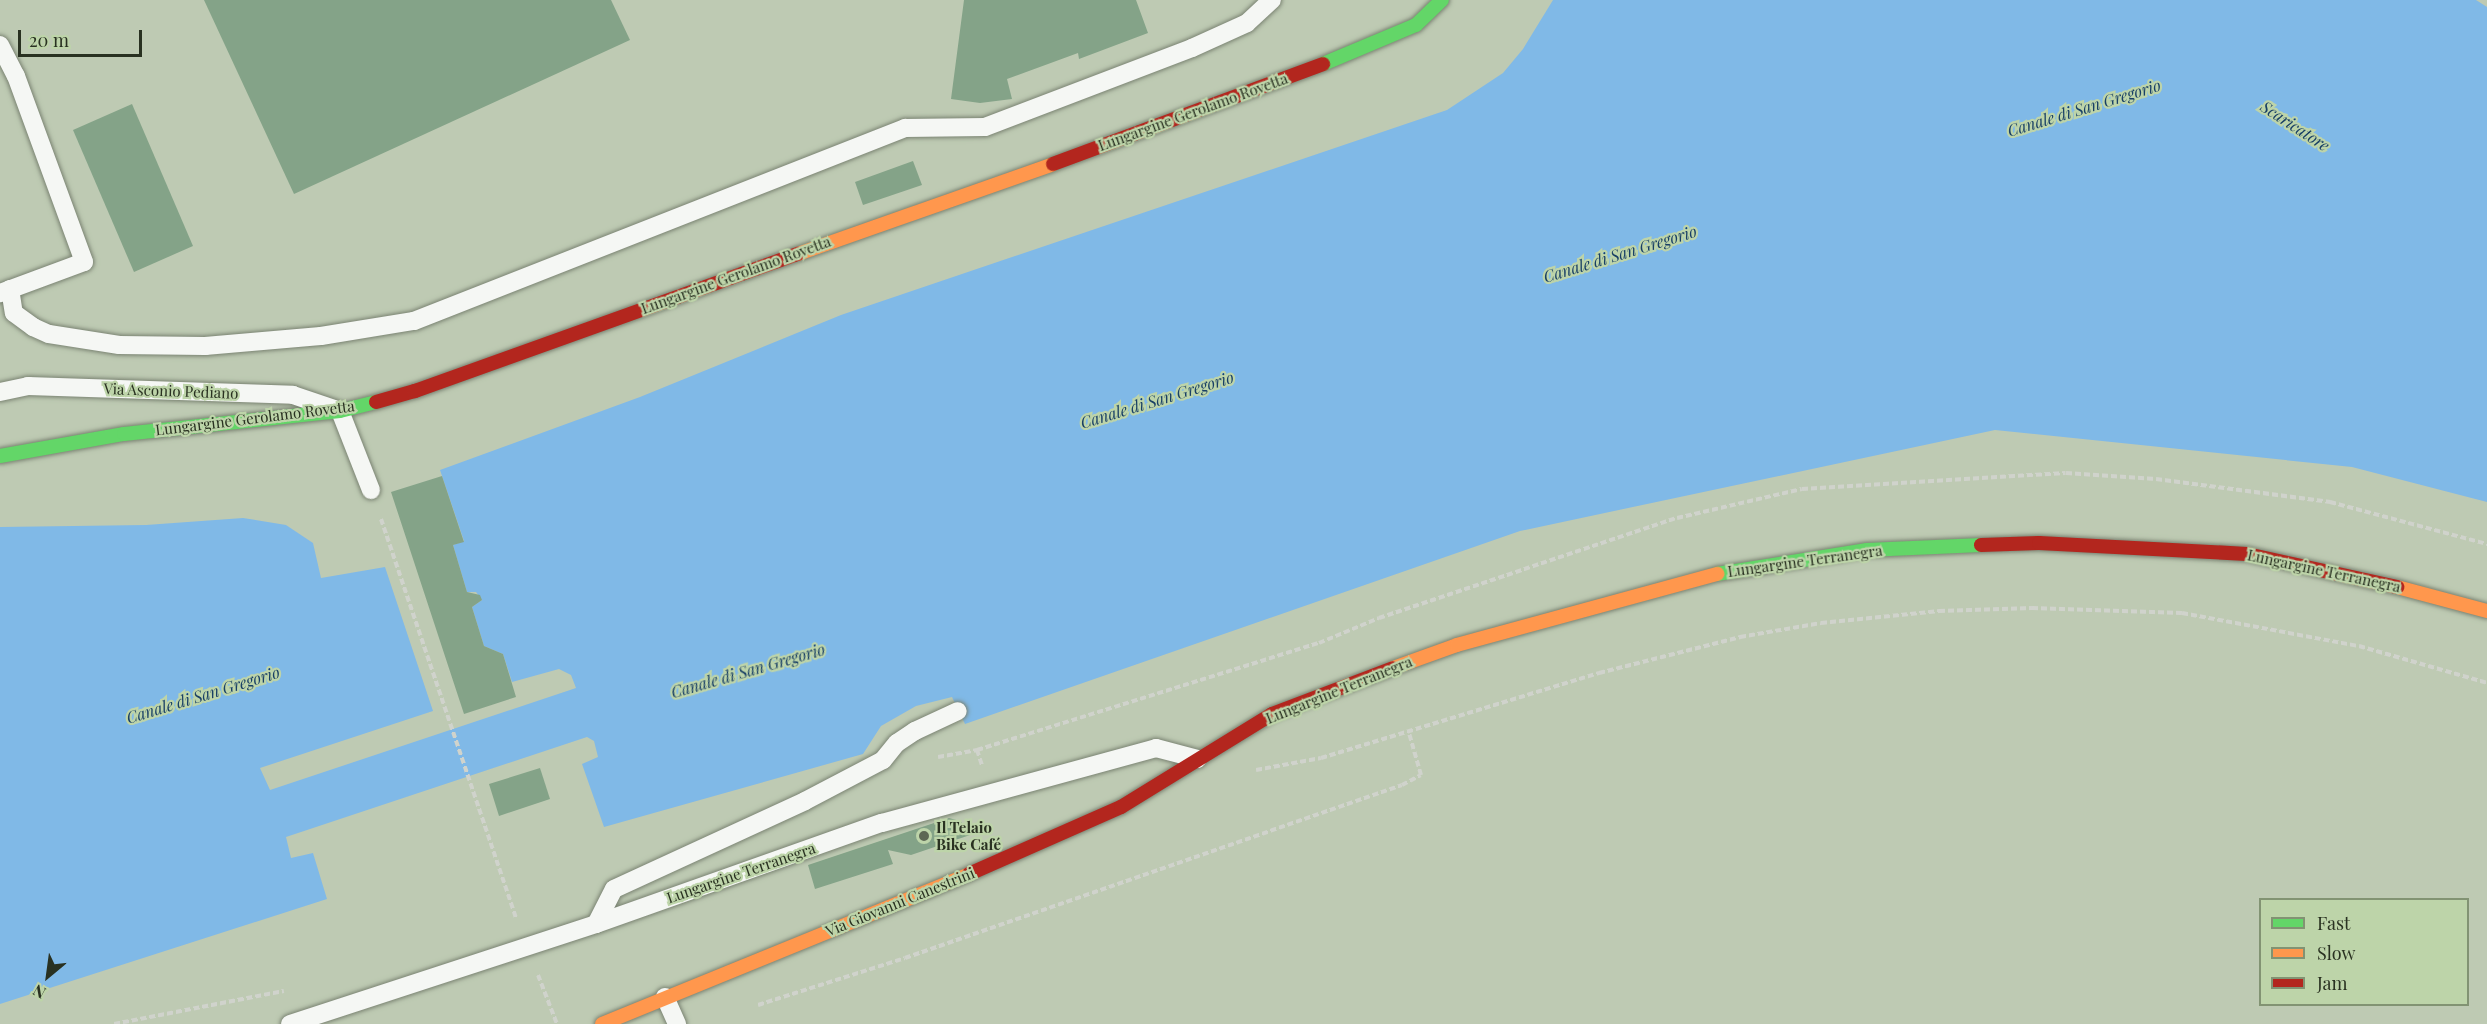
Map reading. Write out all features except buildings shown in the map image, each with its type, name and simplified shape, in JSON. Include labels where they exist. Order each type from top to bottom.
[{"type":"street","name":"Lungargine Gerolamo Rovetta","points":[[0,456],[124,434],[340,411],[415,391],[1193,114],[1393,37],[1416,26],[1442,0]]},
{"type":"street","name":"Lungargine Terranegra","points":[[1220,745],[1282,710],[1457,645],[1696,577],[1867,550],[2039,543],[2247,554],[2439,596],[2487,611]]},
{"type":"street","name":"Via Giovanni Canestrini","points":[[602,1024],[1067,834],[1121,807],[1220,745]]},
{"type":"lane","points":[[0,45],[16,76],[84,262],[5,291],[14,313],[33,327],[49,334],[119,345],[205,346],[321,336],[414,321],[905,128],[985,127],[1192,48],[1247,23],[1272,0]]},
{"type":"lane","name":"Via Asconio Pediano","points":[[0,392],[28,386],[293,395],[340,411]]},
{"type":"lane","points":[[340,411],[371,490]]},
{"type":"lane","points":[[596,924],[614,889],[805,801],[883,760],[897,743],[915,731],[958,711]]},
{"type":"lane","name":"Lungargine Terranegra","points":[[290,1024],[596,924],[893,820],[1156,748],[1198,759]]},
{"type":"lane","points":[[665,997],[677,1024]]},
{"type":"path","points":[[371,490],[508,897]]},
{"type":"path","points":[[1247,768],[1286,766],[1409,733],[1599,673],[1740,637],[1821,623],[1939,611],[2032,608],[2182,613],[2359,646],[2487,683]]},
{"type":"path","points":[[748,1008],[905,958],[1402,785],[1421,775],[1409,733]]},
{"type":"path","points":[[535,969],[557,1024]]},
{"type":"path","points":[[114,1024],[292,990]]},
{"type":"water","points":[[1553,0],[2476,0],[2487,7],[2487,502],[2352,467],[1995,430],[1520,531],[965,724],[952,697],[916,706],[881,726],[863,754],[604,827],[582,764],[598,757],[594,741],[587,737],[286,837],[291,858],[313,853],[327,899],[0,1004],[0,527],[146,525],[243,518],[286,525],[313,543],[321,578],[385,567],[433,711],[260,768],[270,790],[576,688],[571,675],[559,669],[512,682],[503,654],[484,646],[472,607],[482,600],[476,592],[467,592],[453,545],[464,541],[440,470],[640,397],[841,315],[1447,110],[1503,73],[1523,49]]},
{"type":"traffic: fast","points":[[1323,64],[1416,25],[1442,0]]},
{"type":"traffic: fast","points":[[0,456],[124,434],[340,411],[376,402]]},
{"type":"traffic: fast","points":[[1717,574],[1867,550],[1981,545]]},
{"type":"traffic: slow","points":[[798,254],[1053,164]]},
{"type":"traffic: slow","points":[[1393,668],[1457,645],[1717,574]]},
{"type":"traffic: slow","points":[[2397,587],[2487,611]]},
{"type":"traffic: slow","points":[[602,1024],[969,874]]},
{"type":"traffic: jam","points":[[1053,164],[1323,64]]},
{"type":"traffic: jam","points":[[376,402],[415,391],[798,254]]},
{"type":"traffic: jam","points":[[1981,545],[2039,543],[2247,554],[2397,587]]},
{"type":"traffic: jam","points":[[969,874],[1121,807],[1272,714],[1393,668]]},
{"type":"place","name":"Il Telaio Bike Café","points":[[924,836]]},
{"type":"water label","name":"Canale di San Gregorio","points":[[2084,108]]},
{"type":"water label","name":"Scaricatore","points":[[2295,126]]},
{"type":"water label","name":"Canale di San Gregorio","points":[[1620,254]]},
{"type":"water label","name":"Canale di San Gregorio","points":[[1157,400]]},
{"type":"water label","name":"Canale di San Gregorio","points":[[748,671]]},
{"type":"water label","name":"Canale di San Gregorio","points":[[203,695]]}]
